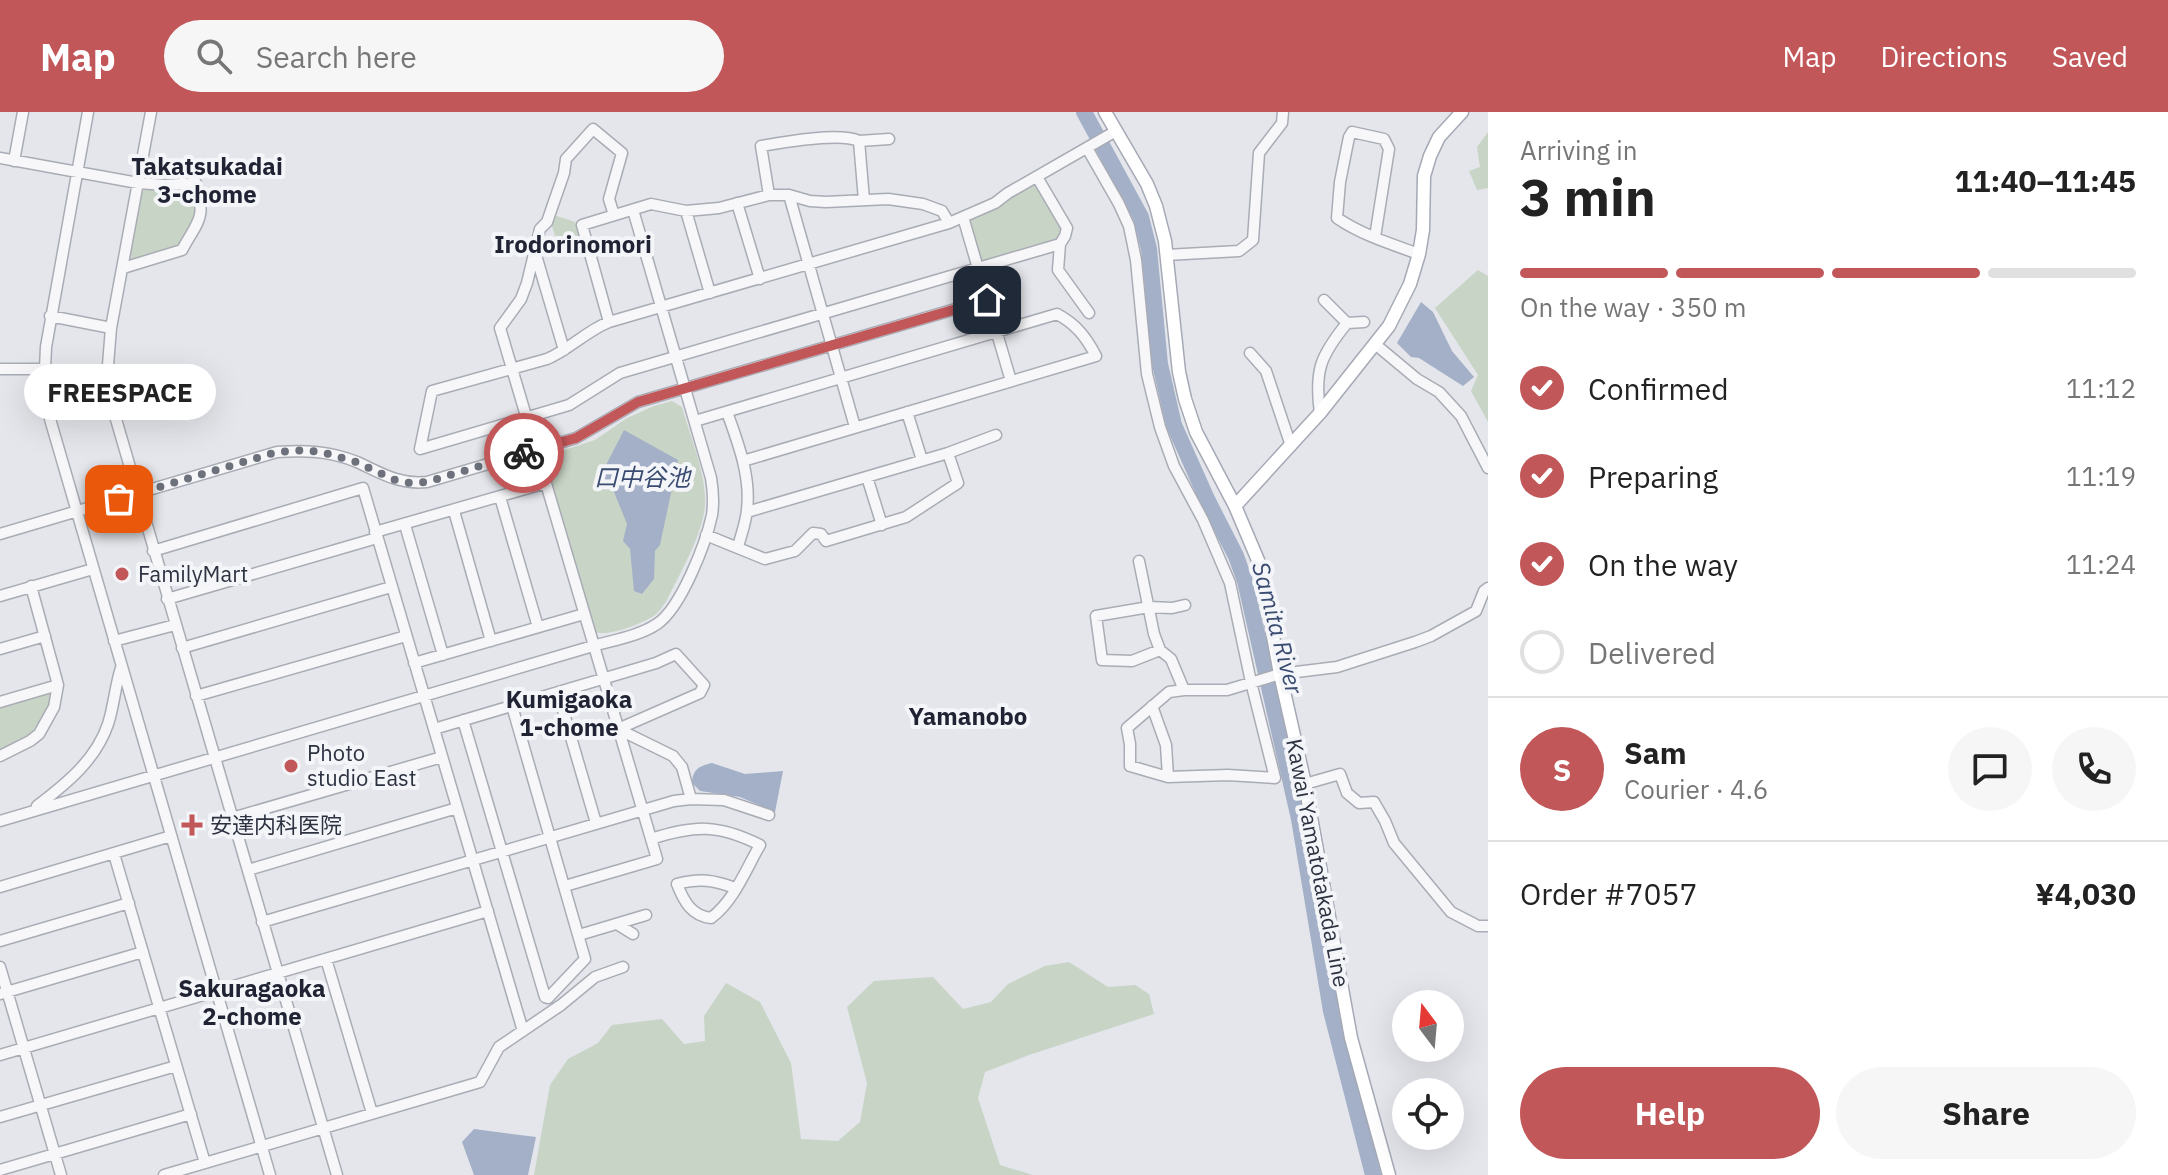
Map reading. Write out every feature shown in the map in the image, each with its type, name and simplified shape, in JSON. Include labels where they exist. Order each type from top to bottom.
[{"type":"main road","name":"Kawai Yamatotakada Line","points":[[1105,112],[1147,184],[1156,206],[1166,255],[1179,372],[1185,399],[1196,432],[1235,506],[1260,565],[1305,784],[1351,1038],[1389,1175]]},
{"type":"main road","points":[[1235,506],[1320,413],[1400,307],[1419,254],[1423,230],[1424,176],[1430,156],[1439,137],[1462,112]]},
{"type":"street","points":[[14,161],[23,112]]},
{"type":"street","points":[[88,112],[50,316],[45,369],[50,419],[270,1175]]},
{"type":"street","points":[[151,112],[111,328],[108,365],[113,409],[337,1175]]},
{"type":"street","points":[[1166,255],[1239,251],[1253,240],[1259,153],[1282,123],[1283,112]]},
{"type":"street","points":[[565,886],[657,859],[500,328],[521,299],[540,229],[547,222],[566,159],[593,129],[622,153],[609,199],[614,215]]},
{"type":"street","points":[[1060,244],[620,373],[569,405],[420,449],[432,391],[547,359],[609,322],[949,223],[995,203],[1116,131]]},
{"type":"street","points":[[1375,237],[1389,149],[1384,139],[1352,132],[1340,182],[1337,218],[1351,228],[1419,254]]},
{"type":"street","points":[[769,195],[761,146],[849,137],[859,141],[889,139]]},
{"type":"street","points":[[859,141],[864,200]]},
{"type":"street","points":[[1087,148],[1129,226],[1136,260],[1147,374],[1160,427],[1174,466],[1203,520],[1230,583],[1251,682],[1275,778],[1228,775],[1168,777],[1130,766],[1127,728],[1169,692],[1227,690],[1251,682],[1280,674],[1337,667],[1431,636],[1476,611],[1488,588]]},
{"type":"street","points":[[0,158],[138,183],[196,183],[202,215],[182,250],[123,268]]},
{"type":"street","points":[[1037,177],[1067,228],[1060,244],[1058,270],[1089,313]]},
{"type":"street","points":[[609,322],[582,225],[651,204],[686,211],[719,208],[769,195],[789,195],[810,201],[888,199],[923,204],[942,211],[949,223]]},
{"type":"street","points":[[789,195],[855,427]]},
{"type":"street","points":[[737,203],[760,279]]},
{"type":"street","points":[[0,821],[644,631],[665,618],[679,599],[706,535],[713,495],[695,421],[633,210]]},
{"type":"street","points":[[686,211],[710,293]]},
{"type":"street","points":[[963,217],[1011,381]]},
{"type":"street","points":[[534,251],[564,350]]},
{"type":"street","points":[[1,529],[76,511],[277,452],[306,450],[325,453],[356,462],[395,480],[427,482],[576,438],[638,402],[1010,293]]},
{"type":"street","points":[[1324,300],[1347,323]]},
{"type":"street","points":[[695,421],[1057,314],[1071,321],[1087,338],[1096,356],[743,461]]},
{"type":"street","points":[[50,316],[111,328]]},
{"type":"street","points":[[1320,413],[1317,393],[1319,367],[1330,344],[1347,323],[1364,322]]},
{"type":"street","points":[[1375,344],[1417,379],[1439,392],[1461,416],[1488,468]]},
{"type":"street","points":[[1250,353],[1266,371],[1291,446]]},
{"type":"street","points":[[0,369],[45,369]]},
{"type":"street","points":[[727,412],[743,461],[747,485],[747,512],[738,547]]},
{"type":"street","points":[[907,412],[922,460]]},
{"type":"street","points":[[747,512],[948,453],[996,435]]},
{"type":"street","points":[[706,535],[765,559],[795,551],[813,533],[821,534],[826,541],[906,517],[958,483],[948,453]]},
{"type":"street","points":[[867,477],[882,525]]},
{"type":"street","points":[[167,599],[546,483]]},
{"type":"street","points":[[153,551],[363,488],[523,1031]]},
{"type":"street","points":[[500,497],[538,627]]},
{"type":"street","points":[[454,511],[491,641]]},
{"type":"street","points":[[405,525],[443,655]]},
{"type":"street","points":[[1139,561],[1154,634],[1160,650],[1171,659],[1184,690]]},
{"type":"street","points":[[0,596],[93,569]]},
{"type":"street","points":[[0,756],[39,734],[54,707],[58,685],[31,586]]},
{"type":"street","points":[[182,648],[391,587]]},
{"type":"street","points":[[1160,650],[1132,661],[1102,660],[1096,616],[1149,607],[1185,605]]},
{"type":"street","points":[[414,663],[584,614]]},
{"type":"street","points":[[114,641],[175,625]]},
{"type":"street","points":[[0,649],[45,636]]},
{"type":"street","points":[[196,696],[406,636]]},
{"type":"street","points":[[434,729],[656,663],[676,654],[704,685],[700,693],[618,729]]},
{"type":"street","points":[[29,812],[72,779],[89,759],[108,725],[121,668]]},
{"type":"street","points":[[0,702],[58,685]]},
{"type":"street","points":[[558,693],[596,823]]},
{"type":"street","points":[[463,720],[545,997],[548,998],[585,959],[512,706]]},
{"type":"street","points":[[1152,706],[1166,745],[1168,777]]},
{"type":"street","points":[[618,729],[673,756],[682,767],[691,799]]},
{"type":"street","points":[[232,818],[442,757]]},
{"type":"street","points":[[1305,784],[1340,774],[1347,793],[1359,803],[1374,802],[1394,843],[1451,912],[1478,926],[1488,926]]},
{"type":"street","points":[[262,922],[596,823],[691,799],[724,800],[769,815]]},
{"type":"street","points":[[248,870],[457,808]]},
{"type":"street","points":[[651,839],[677,830],[714,828],[760,845],[735,888],[722,910],[711,918],[700,917],[684,902],[677,884],[692,880],[716,881],[735,888]]},
{"type":"street","points":[[0,887],[171,836]]},
{"type":"street","points":[[114,854],[205,1163]]},
{"type":"street","points":[[0,941],[129,903]]},
{"type":"street","points":[[0,1055],[488,911]]},
{"type":"street","points":[[579,935],[646,915]]},
{"type":"street","points":[[617,924],[633,934]]},
{"type":"street","points":[[4,993],[143,952]]},
{"type":"street","points":[[326,959],[372,1113]]},
{"type":"street","points":[[0,967],[4,993],[25,1048],[61,1175]]},
{"type":"street","points":[[164,1175],[480,1082],[499,1047],[561,1005],[595,977],[623,967]]},
{"type":"street","points":[[0,1117],[176,1066]]},
{"type":"street","points":[[0,1170],[191,1114]]},
{"type":"green space","points":[[1488,132],[1488,188],[1477,190],[1469,171],[1480,167],[1477,147]]},
{"type":"green space","points":[[1031,185],[1037,187],[1063,232],[1056,240],[985,261],[980,258],[969,221],[973,215]]},
{"type":"green space","points":[[146,189],[194,190],[197,215],[181,244],[177,248],[133,260],[129,256],[141,192]]},
{"type":"green space","points":[[554,215],[575,222],[583,248],[561,255],[551,223]]},
{"type":"green space","points":[[1478,270],[1488,276],[1488,422],[1471,391],[1478,375],[1435,308]]},
{"type":"green space","points":[[672,401],[682,407],[701,469],[705,506],[700,530],[667,600],[657,613],[625,629],[594,632],[544,461],[549,455],[595,440],[627,418]]},
{"type":"green space","points":[[47,692],[52,696],[38,724],[20,741],[0,751],[0,706]]},
{"type":"green space","points":[[1069,962],[1108,987],[1135,985],[1149,994],[1154,1014],[985,1072],[978,1098],[1000,1165],[1033,1175],[534,1175],[550,1085],[568,1059],[598,1043],[612,1025],[662,1019],[684,1044],[705,1041],[704,1016],[726,983],[760,1002],[791,1063],[801,1139],[838,1141],[860,1122],[867,1083],[847,1007],[874,981],[933,977],[963,1009],[991,1002],[1008,984],[1045,966]]},
{"type":"water","points":[[1421,302],[1433,312],[1452,351],[1474,377],[1463,386],[1419,358],[1411,357],[1397,343]]},
{"type":"water","name":"口中谷池","points":[[624,430],[678,460],[660,545],[655,551],[654,579],[642,594],[634,591],[630,549],[623,541],[627,524],[612,487],[605,486],[604,469]]},
{"type":"water","points":[[712,763],[745,774],[783,771],[775,812],[740,797],[700,791],[692,783],[695,771]]},
{"type":"water","points":[[474,1129],[536,1137],[528,1175],[474,1175],[462,1142]]},
{"type":"waterway","name":"Samita River","points":[[1084,112],[1141,217],[1149,249],[1160,364],[1174,425],[1245,581],[1299,819],[1331,1011],[1373,1175]]},
{"type":"way so far","points":[[119,499],[277,452],[306,450],[325,453],[410,483],[427,482],[524,453]]},
{"type":"place","name":"FREESPACE","points":[[119,499]]},
{"type":"place","name":"FamilyMart","points":[[122,574]]},
{"type":"place","name":"Photo studio East","points":[[291,766]]},
{"type":"place","name":"安達内科医院","points":[[192,825]]},
{"type":"district","name":"Takatsukadai 3-chome","points":[[207,181]]},
{"type":"district","name":"Irodorinomori","points":[[573,245]]},
{"type":"district","name":"Kumigaoka 1-chome","points":[[569,714]]},
{"type":"district","name":"Yamanobo","points":[[968,717]]},
{"type":"district","name":"Sakuragaoka 2-chome","points":[[252,1003]]},
{"type":"route","points":[[524,453],[576,438],[638,402],[987,300]]}]
